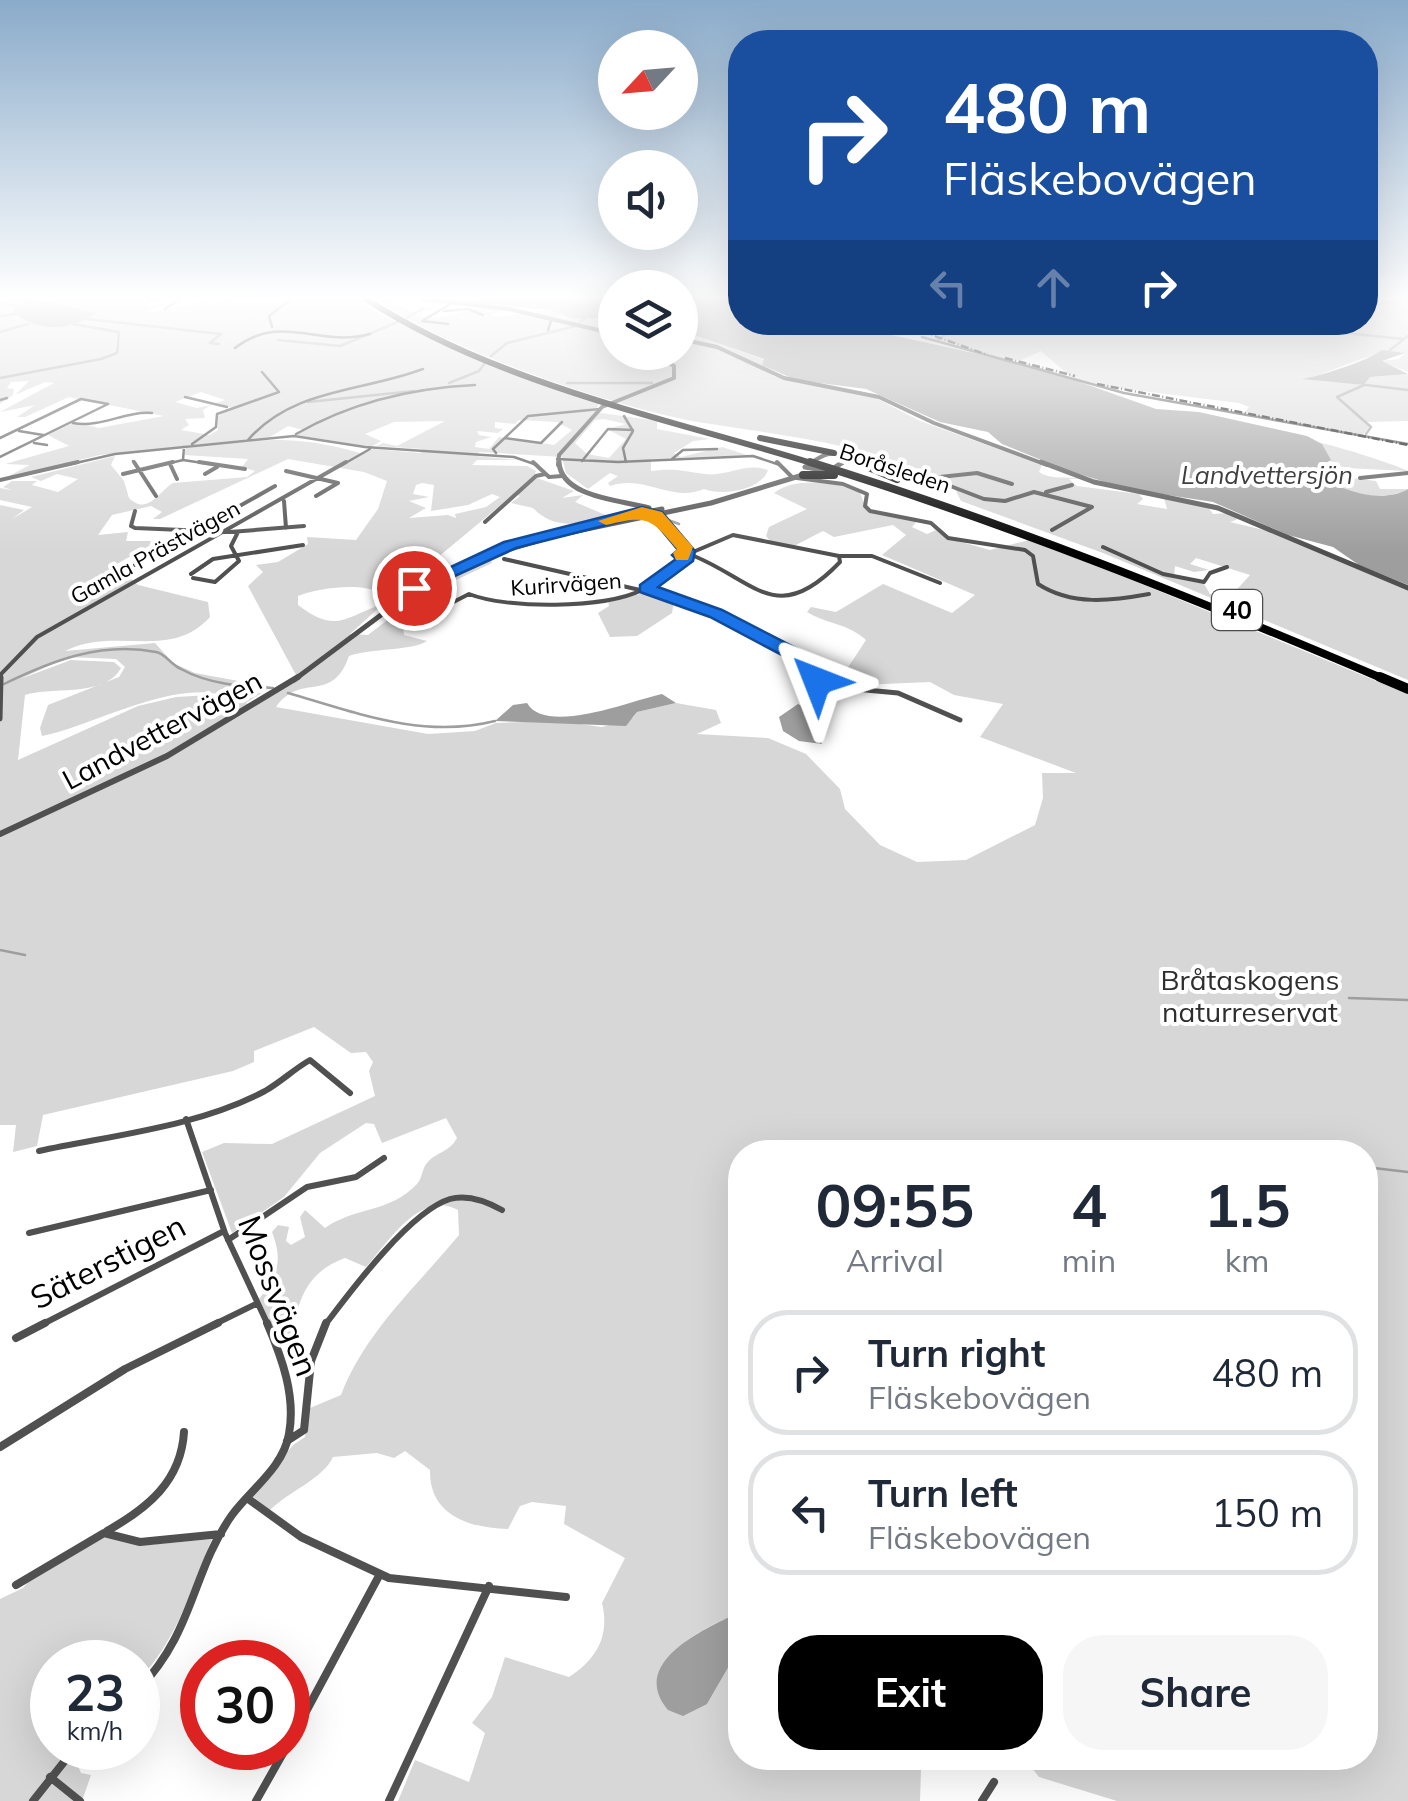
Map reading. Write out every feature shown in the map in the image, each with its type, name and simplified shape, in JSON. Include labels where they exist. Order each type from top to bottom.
[{"type":"highway","name":"Boråsleden","points":[[550,383],[608,404],[943,498],[1142,572],[1408,686]]},
{"type":"highway","name":"Boråsleden","points":[[695,426],[927,496],[1125,569],[1408,686]]},
{"type":"highway","points":[[695,426],[842,457],[943,498]]},
{"type":"highway","points":[[695,426],[801,472],[827,472],[927,496]]},
{"type":"street","points":[[190,446],[216,428],[217,414],[279,392],[271,383]]},
{"type":"street","points":[[248,440],[256,426],[302,399],[383,383]]},
{"type":"street","points":[[497,455],[493,448],[528,416],[608,404],[664,383]]},
{"type":"street","points":[[811,383],[870,394],[1084,479],[1207,504],[1408,588]]},
{"type":"street","points":[[1086,383],[1125,394],[1408,444]]},
{"type":"street","points":[[294,436],[367,403],[447,386],[475,385]]},
{"type":"street","points":[[185,397],[230,408]]},
{"type":"street","points":[[0,400],[7,398]]},
{"type":"street","points":[[0,438],[80,400],[108,404],[0,457]]},
{"type":"street","points":[[558,459],[608,404]]},
{"type":"street","points":[[70,423],[98,428],[138,410],[152,412]]},
{"type":"street","points":[[624,416],[633,430]]},
{"type":"street","points":[[505,438],[541,443],[562,422]]},
{"type":"street","points":[[16,430],[43,436]]},
{"type":"street","points":[[582,460],[608,430],[633,430]]},
{"type":"street","points":[[626,462],[623,448],[633,430]]},
{"type":"street","points":[[0,480],[104,456],[294,436],[372,448],[497,455],[530,461],[546,474]]},
{"type":"street","points":[[31,442],[46,445]]},
{"type":"street","points":[[183,460],[184,447]]},
{"type":"street","name":"Gamla Prästvägen","points":[[0,719],[1,674],[28,644],[372,448]]},
{"type":"street","points":[[672,459],[683,450],[717,448]]},
{"type":"street","points":[[801,472],[823,454],[842,457],[860,452],[992,501],[1032,492],[1092,506],[1052,530]]},
{"type":"street","points":[[558,459],[626,462],[753,456],[863,490],[868,496],[866,506],[873,512],[931,524],[948,538],[1011,545],[1029,552],[1038,584],[1056,595],[1078,599],[1148,594]]},
{"type":"street","points":[[801,472],[827,472],[842,457]]},
{"type":"street","points":[[558,459],[562,476]]},
{"type":"street","points":[[134,460],[156,496]]},
{"type":"street","points":[[123,474],[183,460],[245,469]]},
{"type":"street","points":[[170,464],[177,478]]},
{"type":"street","points":[[206,474],[219,465]]},
{"type":"street","points":[[889,477],[904,468]]},
{"type":"street","points":[[286,472],[338,483],[316,496]]},
{"type":"street","name":"Landvettervägen","points":[[0,834],[208,734],[337,649],[417,589],[472,561],[556,534],[767,485],[801,472]]},
{"type":"street","points":[[938,478],[961,472],[1003,477],[1012,484]]},
{"type":"street","points":[[1360,478],[1408,473]]},
{"type":"street","points":[[485,522],[536,476],[546,474],[562,476],[584,490],[655,512],[690,554],[720,566],[755,592],[775,599],[793,594],[834,569],[839,556]]},
{"type":"street","points":[[863,490],[877,484]]},
{"type":"street","points":[[1044,494],[1072,485]]},
{"type":"street","points":[[135,566],[275,486]]},
{"type":"street","points":[[617,499],[662,524]]},
{"type":"street","points":[[284,501],[286,528]]},
{"type":"street","points":[[135,511],[132,528],[238,532],[304,526]]},
{"type":"street","points":[[210,582],[236,568],[231,546],[238,532]]},
{"type":"street","points":[[646,588],[680,559],[733,535],[839,556],[872,556],[940,583]]},
{"type":"street","points":[[223,586],[192,576],[213,559],[303,545]]},
{"type":"street","points":[[1103,548],[1163,574],[1204,582],[1210,573],[1227,566]]},
{"type":"street","points":[[504,559],[646,588],[716,613],[818,667],[822,672],[817,681],[823,686],[898,693],[960,720]]},
{"type":"street","name":"Kurirvägen","points":[[434,612],[469,594],[494,604],[576,602],[646,588]]},
{"type":"street","points":[[39,1152],[186,1118],[261,1093],[313,1059],[350,1092]]},
{"type":"street","name":"Mossvägen","points":[[186,1118],[226,1236],[290,1388],[288,1441]]},
{"type":"street","name":"Säterstigen","points":[[16,1338],[226,1236],[307,1187],[356,1177],[384,1158]]},
{"type":"street","points":[[29,1233],[211,1190]]},
{"type":"street","points":[[160,1668],[184,1635],[221,1534],[288,1441],[304,1430],[308,1370],[317,1339],[333,1310],[435,1206],[468,1197],[502,1210]]},
{"type":"street","points":[[0,1447],[125,1369],[256,1304]]},
{"type":"street","points":[[16,1585],[142,1512],[159,1494],[181,1457],[184,1432]]},
{"type":"street","points":[[247,1498],[302,1537],[380,1574],[566,1597]]},
{"type":"street","points":[[104,1533],[140,1542],[221,1534]]},
{"type":"street","points":[[310,1703],[380,1574]]},
{"type":"street","points":[[389,1801],[488,1586]]},
{"type":"street","points":[[33,1801],[56,1770]]},
{"type":"street","points":[[256,1801],[273,1770]]},
{"type":"street","points":[[50,1777],[80,1801]]},
{"type":"street","points":[[982,1801],[994,1782]]},
{"type":"green space","points":[[0,383],[10,383],[7,388],[14,389],[13,395],[0,404]]},
{"type":"green space","points":[[27,383],[43,383],[15,395]]},
{"type":"green space","name":"Bråtaskogens naturreservat","points":[[54,383],[542,383],[599,403],[595,412],[657,421],[657,429],[710,439],[693,441],[674,453],[681,457],[722,447],[747,455],[651,459],[651,471],[713,474],[752,468],[768,470],[757,483],[740,490],[680,493],[635,483],[610,486],[608,483],[618,476],[610,473],[588,489],[566,473],[562,457],[479,452],[477,456],[519,460],[477,460],[472,465],[527,466],[536,471],[534,477],[574,491],[562,498],[583,495],[575,502],[608,516],[559,523],[533,508],[511,503],[520,496],[514,494],[408,582],[374,601],[379,593],[351,587],[298,596],[298,605],[332,621],[383,604],[350,634],[368,635],[429,588],[490,559],[492,563],[441,587],[456,596],[403,627],[404,635],[427,641],[349,656],[334,680],[296,691],[276,707],[428,734],[475,731],[496,723],[558,721],[602,727],[633,718],[637,712],[676,703],[716,710],[721,723],[697,734],[768,738],[806,754],[840,789],[845,809],[880,845],[917,862],[966,860],[1035,825],[1043,798],[1042,773],[1076,773],[980,737],[1003,704],[954,695],[930,682],[860,685],[845,672],[866,640],[852,630],[807,612],[811,607],[836,612],[883,584],[952,613],[975,595],[882,555],[906,535],[893,525],[834,537],[823,531],[794,546],[770,541],[766,536],[769,527],[807,509],[774,493],[793,484],[815,482],[859,490],[866,509],[917,521],[912,527],[927,534],[936,530],[944,537],[990,550],[1033,539],[1408,694],[1408,1801],[1117,1801],[1039,1777],[1033,1770],[1378,1770],[1378,1140],[728,1140],[728,1618],[682,1645],[659,1679],[707,1704],[728,1668],[728,1770],[921,1770],[920,1801],[398,1801],[415,1760],[469,1782],[485,1733],[472,1723],[492,1697],[505,1657],[569,1677],[587,1662],[602,1636],[602,1603],[625,1558],[564,1524],[566,1506],[532,1502],[520,1506],[508,1529],[466,1522],[444,1508],[431,1485],[430,1470],[405,1451],[394,1458],[377,1453],[333,1457],[322,1472],[270,1510],[252,1496],[293,1445],[305,1437],[310,1408],[341,1395],[378,1330],[459,1235],[458,1210],[444,1205],[418,1212],[366,1267],[345,1258],[313,1279],[297,1310],[291,1336],[278,1342],[259,1299],[277,1267],[272,1232],[278,1225],[289,1227],[286,1241],[291,1245],[305,1237],[300,1217],[305,1210],[325,1228],[395,1200],[417,1184],[427,1163],[457,1138],[446,1118],[382,1143],[374,1124],[366,1123],[320,1153],[284,1197],[232,1233],[202,1152],[224,1143],[272,1144],[375,1096],[369,1071],[373,1062],[366,1052],[351,1053],[314,1027],[254,1051],[254,1062],[233,1071],[43,1115],[37,1146],[13,1152],[16,1125],[0,1125],[0,505],[24,510],[12,519],[32,507],[0,500],[0,488],[12,490],[3,487],[12,481],[37,481],[32,485],[58,492],[78,479],[57,474],[41,481],[31,477],[115,456],[111,465],[124,481],[129,498],[142,505],[153,501],[173,483],[247,477],[255,471],[242,467],[248,459],[184,455],[186,448],[275,440],[315,443],[363,454],[373,449],[420,453],[423,449],[377,446],[397,446],[445,421],[394,422],[365,434],[381,441],[371,447],[296,435],[304,430],[288,426],[270,437],[100,455],[5,478],[30,465],[5,464],[69,446],[48,435],[75,422],[99,428],[164,416],[69,397],[25,417],[17,417],[35,405],[0,412]],"holes":[[[201,392],[225,400],[216,403],[233,408],[218,416],[218,430],[210,435],[181,430],[189,425],[185,419],[205,418],[203,410],[211,405],[197,408],[175,402]],[[519,420],[557,422],[572,430],[554,445],[499,437],[489,449],[475,447],[476,442],[491,437],[477,431],[498,433],[503,429],[495,428],[495,422],[515,424]],[[595,420],[626,424],[607,429],[626,439],[609,458],[587,454],[575,443]],[[288,459],[364,472],[387,481],[378,509],[356,540],[307,537],[308,544],[278,562],[256,565],[263,572],[248,586],[296,675],[250,705],[246,703],[271,687],[195,673],[173,663],[155,643],[65,651],[103,641],[177,638],[210,617],[208,602],[138,585],[115,565],[149,546],[151,541],[126,541],[128,532],[98,535],[112,515],[151,506],[162,512],[153,519]],[[416,485],[434,485],[431,511],[468,505],[492,494],[500,497],[486,507],[455,514],[456,518],[409,518],[426,508],[409,501],[429,497],[413,494]],[[68,657],[116,659],[125,667],[119,677],[104,683],[121,668],[114,662],[71,660],[20,679]],[[100,685],[48,705],[40,728],[42,736],[167,696],[216,693],[236,701],[211,695],[176,697],[138,706],[18,760],[25,695]]]},
{"type":"green space","points":[[558,383],[808,383],[872,396],[920,421],[1042,465],[1039,472],[1043,474],[1080,479],[1069,479],[1077,486],[1139,494],[1143,499],[1137,504],[1167,509],[1164,498],[1208,507],[1213,514],[1228,513],[1238,519],[1230,522],[1268,531],[1408,589],[1408,680],[1103,553],[961,501],[953,485],[894,460],[627,405]],"holes":[[[1196,558],[1250,575],[1231,596],[1210,594],[1204,584],[1174,578],[1175,566],[1194,572],[1209,570],[1190,564]]]},
{"type":"green space","points":[[1091,383],[1408,383],[1408,421],[1365,422],[1369,427],[1363,435],[1250,414],[1245,412],[1249,407],[1239,403]]},
{"type":"green space","points":[[1320,443],[1408,471],[1345,468],[1330,461]]},
{"type":"green space","points":[[1319,464],[1335,469],[1343,477],[1376,481],[1380,489],[1408,489],[1385,495],[1357,493],[1321,476],[1314,467]]},
{"type":"green space","points":[[650,592],[674,601],[672,613],[637,636],[610,637],[598,613],[609,606],[608,601]]},
{"type":"green space","points":[[104,1537],[148,1545],[212,1539],[190,1595],[160,1653],[160,1640],[30,1640],[30,1770],[80,1770],[91,1775],[82,1801],[0,1801],[0,1599],[23,1588],[35,1573]]},
{"type":"water","name":"Landvettersjön","points":[[820,383],[1083,383],[1156,409],[1199,412],[1307,436],[1322,444],[1331,460],[1314,470],[1334,484],[1359,493],[1385,496],[1408,489],[1408,585],[1359,565],[1333,547],[1288,535],[1213,502],[1128,489],[1002,444],[988,432],[940,422],[866,389]]},
{"type":"water","points":[[662,694],[676,703],[637,712],[626,726],[495,721],[513,705],[527,703],[537,712],[570,716]]},
{"type":"water","points":[[798,704],[806,708],[822,744],[799,741],[783,731],[779,717]]},
{"type":"water","points":[[728,1618],[728,1668],[707,1704],[683,1716],[668,1710],[658,1693],[657,1677],[664,1662],[677,1649]]},
{"type":"waterway","points":[[1364,385],[1337,397],[1371,427],[1366,434]]},
{"type":"waterway","points":[[1366,385],[1408,390]]},
{"type":"waterway","points":[[308,402],[414,391]]},
{"type":"waterway","points":[[663,518],[679,524]]},
{"type":"waterway","points":[[4,684],[77,655],[136,649],[159,653],[177,667],[203,678],[273,688]]},
{"type":"waterway","points":[[288,693],[416,725],[468,726],[495,721]]},
{"type":"waterway","points":[[0,950],[25,955]]},
{"type":"waterway","points":[[1349,998],[1408,1000]]},
{"type":"waterway","points":[[1378,1169],[1408,1172]]},
{"type":"railway","points":[[1097,384],[1408,445]]},
{"type":"slow traffic","points":[[606,521],[642,511],[645,516],[657,515],[687,551],[680,553],[682,557]]},
{"type":"route","points":[[414,588],[510,545],[642,511],[645,516],[657,515],[687,551],[680,555],[688,558],[646,588],[716,613],[818,667],[822,672],[817,681]]}]
